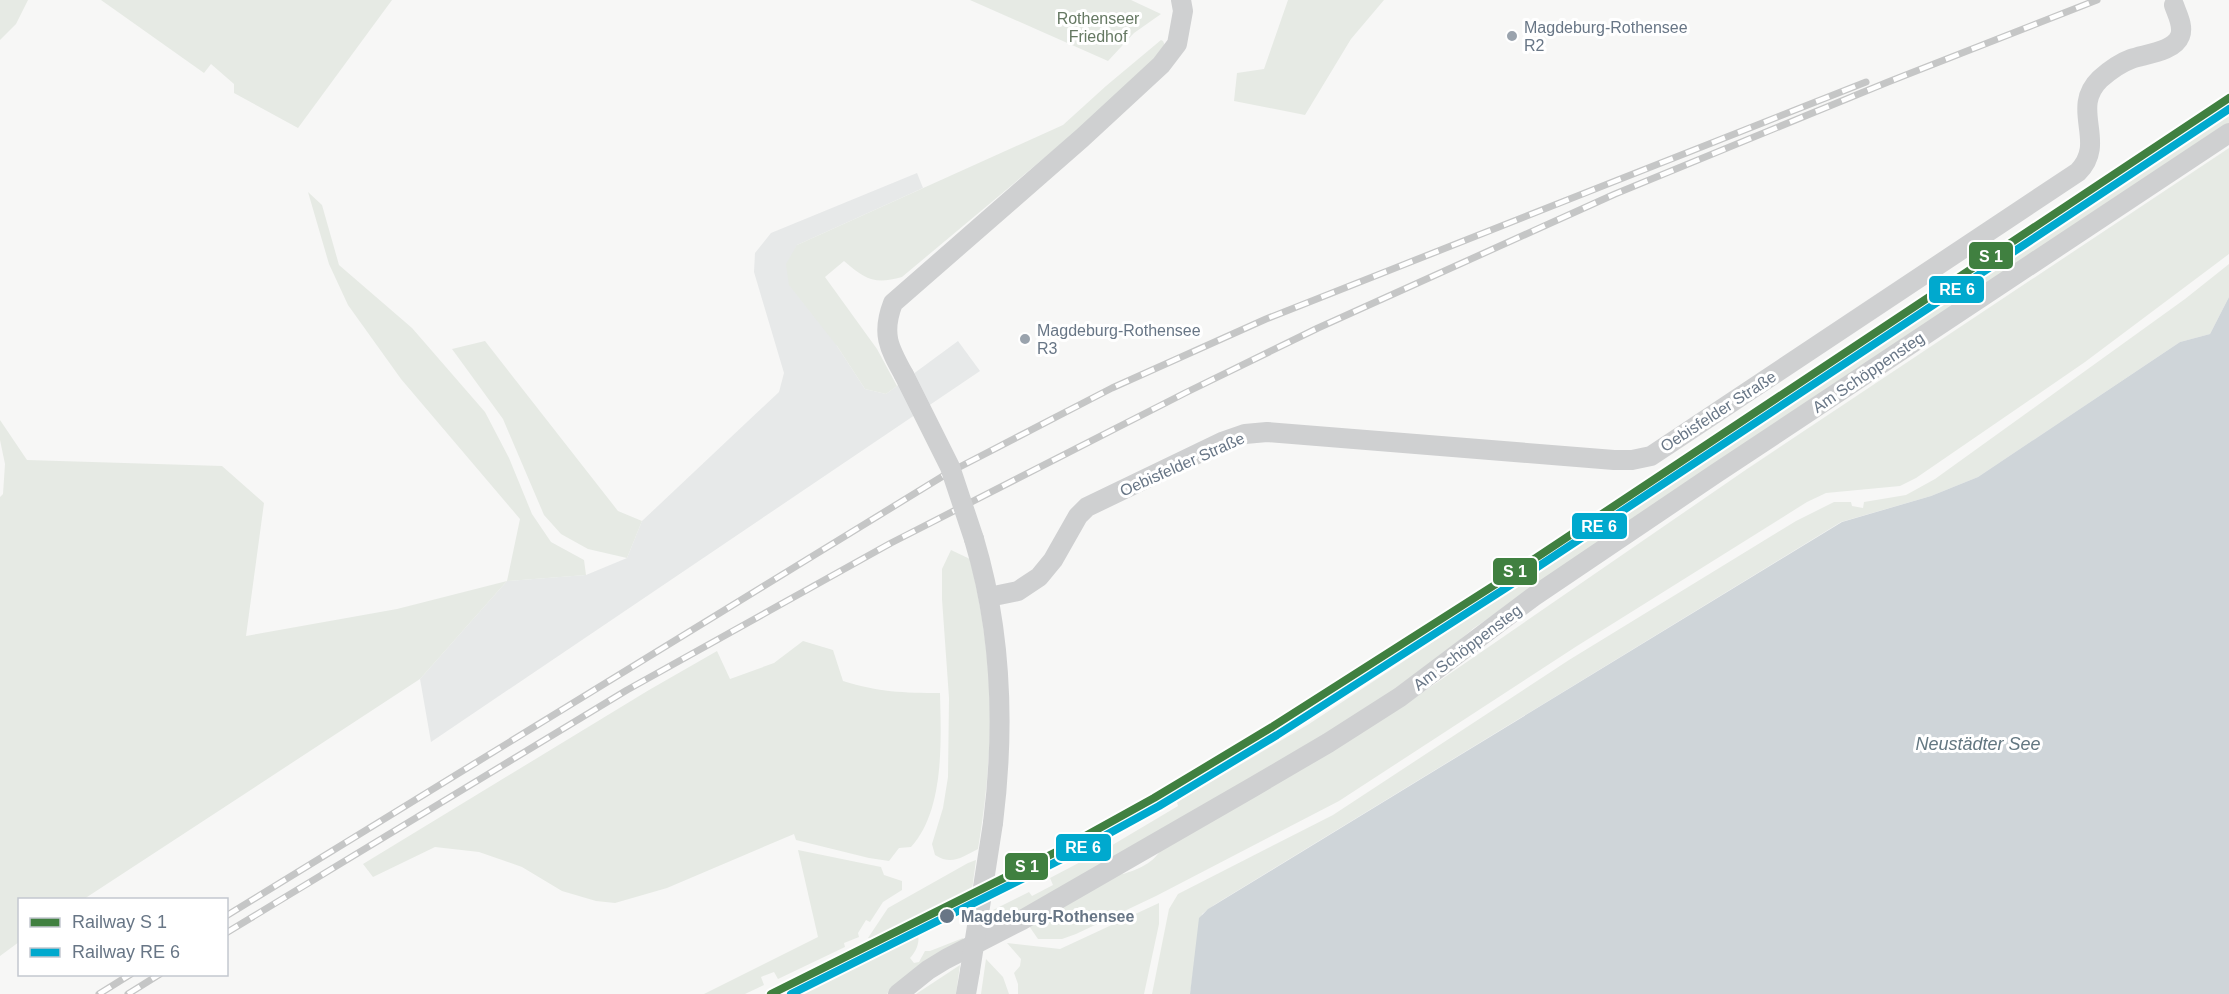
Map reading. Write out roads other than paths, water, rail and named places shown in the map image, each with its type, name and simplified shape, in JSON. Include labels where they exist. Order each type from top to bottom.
[{"type":"street","points":[[966,994],[993,823],[999,768],[1001,716],[999,668],[989,597],[974,539],[950,467],[890,351],[887,325],[893,303],[1090,131],[1161,65],[1177,44],[1183,11],[1181,0]]},
{"type":"street","name":"Oebisfelder Straße","points":[[989,597],[1018,591],[1039,577],[1053,560],[1078,516],[1088,507],[1222,442],[1250,433],[1267,432],[1614,460],[1632,460],[1651,456],[2078,172],[2088,157],[2091,145],[2086,110],[2091,89],[2107,73],[2125,62],[2169,47],[2176,42],[2181,29],[2174,5]]},
{"type":"street","name":"Am Schöppensteg","points":[[898,994],[946,959],[1022,920],[1329,743],[1400,697],[1533,597],[2229,133]]},
{"type":"water","name":"Neustädter See","points":[[2229,297],[2229,994],[1190,994],[1199,918],[1208,909],[1842,522],[1931,496],[1978,477],[2180,342],[2210,334]]},
{"type":"railway","points":[[228,932],[627,690],[891,543],[1185,393],[1318,328],[1615,194],[1888,82],[2097,0]]},
{"type":"railway","points":[[228,915],[948,473],[1112,388],[1266,319],[1866,82]]},
{"type":"railway","points":[[99,994],[128,976]]},
{"type":"railway","points":[[128,994],[157,976]]},
{"type":"place","name":"Magdeburg-Rothensee R2","points":[[1512,36]]},
{"type":"place","name":"Magdeburg-Rothensee R3","points":[[1025,339]]},
{"type":"place","name":"Magdeburg-Rothensee","points":[[947,916]]},
{"type":"park label","name":"Rothenseer Friedhof","points":[[1098,27]]}]
